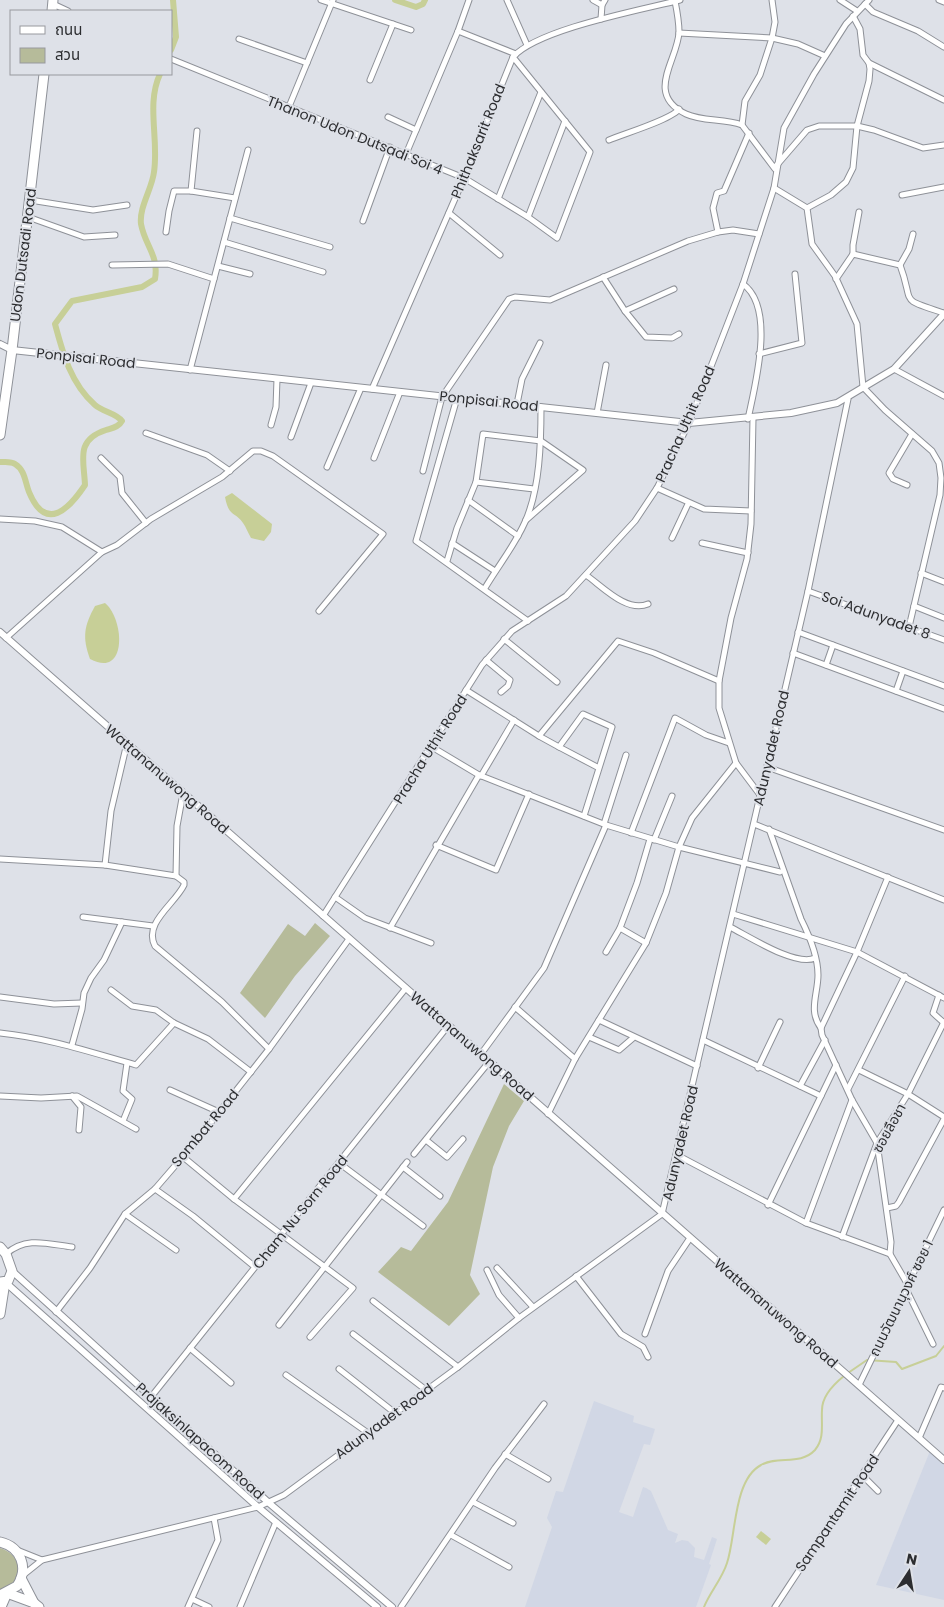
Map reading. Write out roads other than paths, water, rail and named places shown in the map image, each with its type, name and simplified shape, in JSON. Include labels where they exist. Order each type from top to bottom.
[{"type":"main road","name":"Udon Dutsadi Road","points":[[0,429],[12,350],[44,75]]},
{"type":"main road","points":[[0,1241],[12,1271],[10,1278],[2,1282],[0,1314]]},
{"type":"main road","points":[[0,1542],[15,1549],[23,1564],[21,1578],[17,1586],[3,1594]]},
{"type":"main road","points":[[21,1578],[37,1605]]},
{"type":"main road","points":[[3,1594],[37,1605]]},
{"type":"main road","points":[[1,1607],[3,1594]]},
{"type":"street","points":[[321,0],[332,2],[411,30]]},
{"type":"street","points":[[406,154],[458,31],[469,0]]},
{"type":"street","points":[[507,0],[527,46]]},
{"type":"street","points":[[593,0],[604,2],[601,19]]},
{"type":"street","points":[[742,125],[745,101],[760,75],[772,38],[775,22],[772,0]]},
{"type":"street","points":[[840,0],[856,11]]},
{"type":"street","points":[[939,0],[944,2]]},
{"type":"street","points":[[514,56],[527,46],[564,30],[601,19],[678,1],[679,33],[666,73],[665,86],[667,96],[686,114],[708,120],[742,125],[776,168],[807,130],[834,125],[857,126],[874,130],[923,148],[944,145]]},
{"type":"street","points":[[288,109],[332,2]]},
{"type":"street","points":[[867,2],[872,12],[918,31],[944,47]]},
{"type":"street","name":"Pracha Uthit Road","points":[[323,916],[486,660],[504,639],[566,596],[635,521],[657,488],[689,423],[743,284],[774,188],[782,135],[790,115],[852,16],[867,2]]},
{"type":"street","points":[[53,5],[66,10]]},
{"type":"street","points":[[852,16],[860,29],[863,55],[869,62],[944,100]]},
{"type":"street","points":[[370,80],[393,24]]},
{"type":"street","points":[[458,31],[514,56],[565,121],[528,216]]},
{"type":"street","points":[[679,33],[772,38],[798,44],[826,56]]},
{"type":"street","points":[[239,39],[307,63]]},
{"type":"street","name":"Phithaksarit Road","points":[[372,389],[464,178],[514,56]]},
{"type":"street","name":"Thanon Udon Dutsadi Soi 4","points":[[172,60],[288,109],[390,147],[464,178],[528,216],[557,238],[590,152],[565,121]]},
{"type":"street","points":[[807,208],[831,194],[850,177],[857,126],[869,81],[869,62]]},
{"type":"street","points":[[498,199],[541,92]]},
{"type":"street","points":[[609,140],[641,126],[662,121],[675,114],[679,109]]},
{"type":"street","points":[[388,117],[416,130]]},
{"type":"street","points":[[191,191],[198,131]]},
{"type":"street","points":[[718,232],[713,208],[715,200],[718,193],[724,191],[749,133]]},
{"type":"street","points":[[363,222],[390,147]]},
{"type":"street","points":[[190,370],[248,150]]},
{"type":"street","points":[[902,195],[944,187]]},
{"type":"street","points":[[774,188],[807,208]]},
{"type":"street","points":[[166,232],[168,211],[174,191],[191,191],[236,198]]},
{"type":"street","points":[[30,200],[93,210],[127,205]]},
{"type":"street","points":[[807,208],[812,244],[836,279],[857,324],[863,387],[932,451],[939,464],[941,478],[940,494],[910,627]]},
{"type":"street","points":[[836,279],[854,254],[853,245],[858,212]]},
{"type":"street","points":[[449,213],[500,255]]},
{"type":"street","points":[[28,217],[84,237],[115,236]]},
{"type":"street","points":[[230,218],[330,247]]},
{"type":"street","points":[[423,471],[442,397],[509,299],[515,297],[550,300],[688,241],[718,232],[733,230],[759,234]]},
{"type":"street","points":[[913,234],[909,249],[900,265],[907,296],[912,303],[944,314]]},
{"type":"street","points":[[224,242],[323,272]]},
{"type":"street","points":[[854,254],[900,265]]},
{"type":"street","points":[[112,265],[158,264],[182,268],[214,279]]},
{"type":"street","points":[[218,266],[250,274]]},
{"type":"street","points":[[759,354],[802,343],[795,274]]},
{"type":"street","points":[[603,277],[625,311],[648,338],[664,336],[672,338],[679,334]]},
{"type":"street","points":[[743,284],[751,290],[760,313],[760,365],[750,418],[751,512],[748,553],[730,621],[719,681],[719,708],[736,763],[760,795]]},
{"type":"street","points":[[625,311],[674,289]]},
{"type":"street","name":"Ponpisai Road","points":[[0,344],[12,350],[689,423],[750,418],[825,408],[848,399],[863,387],[894,369],[944,314]]},
{"type":"street","points":[[517,404],[522,379],[540,343]]},
{"type":"street","points":[[597,413],[606,366]]},
{"type":"street","points":[[894,369],[944,396]]},
{"type":"street","points":[[271,425],[276,407],[277,379]]},
{"type":"street","points":[[291,437],[311,383]]},
{"type":"street","points":[[327,467],[361,388]]},
{"type":"street","points":[[374,458],[400,392]]},
{"type":"street","points":[[457,398],[416,541],[485,588],[528,621]]},
{"type":"street","name":"Adunyadet Road","points":[[21,1578],[42,1560],[258,1507],[284,1495],[458,1367],[533,1307],[662,1214],[808,591],[848,399]]},
{"type":"street","points":[[485,588],[526,520],[534,489],[541,441],[541,407]]},
{"type":"street","points":[[146,433],[207,455],[230,471]]},
{"type":"street","points":[[447,561],[452,543],[476,482],[483,434],[541,441],[583,470],[526,520]]},
{"type":"street","points":[[907,485],[893,479],[889,473],[912,434]]},
{"type":"street","points":[[6,638],[102,552],[117,545],[146,523],[230,471],[252,451],[261,451],[273,456],[383,534],[319,611]]},
{"type":"street","points":[[101,458],[120,477],[122,493],[146,523]]},
{"type":"street","points":[[476,482],[534,489]]},
{"type":"street","points":[[657,488],[688,504],[704,509],[751,512]]},
{"type":"street","points":[[468,500],[518,536]]},
{"type":"street","points":[[672,538],[688,504]]},
{"type":"street","points":[[0,519],[35,521],[62,527],[102,552]]},
{"type":"street","points":[[452,543],[495,571]]},
{"type":"street","points":[[702,543],[748,553]]},
{"type":"street","points":[[921,573],[944,582]]},
{"type":"street","points":[[586,575],[628,604],[640,607],[648,604]]},
{"type":"street","name":"Soi Adunyadet 8","points":[[808,591],[944,640]]},
{"type":"street","points":[[914,606],[944,618]]},
{"type":"street","name":"Wattananuwong Road","points":[[0,632],[662,1214],[943,1458]]},
{"type":"street","points":[[798,632],[944,686]]},
{"type":"street","points":[[504,639],[557,682]]},
{"type":"street","points":[[539,736],[618,641],[719,681]]},
{"type":"street","points":[[826,665],[833,645]]},
{"type":"street","points":[[793,653],[944,709]]},
{"type":"street","points":[[486,660],[510,680],[508,686],[502,692]]},
{"type":"street","points":[[896,691],[903,671]]},
{"type":"street","points":[[466,690],[539,736],[599,768]]},
{"type":"street","points":[[559,747],[583,714],[612,727],[584,816]]},
{"type":"street","points":[[631,833],[675,718],[706,735],[729,743]]},
{"type":"street","points":[[390,928],[436,845],[514,720]]},
{"type":"street","points":[[105,865],[111,811],[127,744]]},
{"type":"street","points":[[432,747],[480,775],[605,824],[652,840],[780,872]]},
{"type":"street","points":[[481,1054],[544,968],[605,824],[626,755]]},
{"type":"street","points":[[548,1114],[575,1059],[646,943],[666,893],[679,847],[692,818],[736,763]]},
{"type":"street","points":[[767,767],[944,830]]},
{"type":"street","points":[[176,876],[177,826],[184,793]]},
{"type":"street","points":[[436,845],[496,870],[529,794]]},
{"type":"street","points":[[606,952],[620,928],[652,840],[672,796]]},
{"type":"street","points":[[754,824],[944,900]]},
{"type":"street","points":[[769,829],[815,958],[818,974],[814,1011],[852,1100],[877,1143],[891,1242],[890,1254],[933,1344]]},
{"type":"street","points":[[0,859],[105,865],[176,876],[184,882],[183,888],[153,926],[151,939],[155,946],[222,1002],[269,1049]]},
{"type":"street","points":[[821,1028],[857,952],[888,877]]},
{"type":"street","points":[[335,897],[365,918],[431,943]]},
{"type":"street","points":[[733,914],[857,952],[905,976],[941,996],[933,1012],[944,1023]]},
{"type":"street","points":[[83,917],[153,926]]},
{"type":"street","points":[[72,1045],[84,994],[91,978],[104,960],[122,922]]},
{"type":"street","points":[[730,927],[787,955],[806,960],[815,958]]},
{"type":"street","points":[[620,928],[646,943]]},
{"type":"street","name":"Sombat Road","points":[[56,1312],[90,1268],[125,1214],[155,1189],[219,1112],[269,1049],[349,939]]},
{"type":"street","points":[[848,1089],[905,976]]},
{"type":"street","points":[[234,1199],[406,988]]},
{"type":"street","points":[[111,990],[132,1006],[156,1010],[174,1023],[208,1039],[251,1072]]},
{"type":"street","points":[[0,998],[54,1004],[82,1003]]},
{"type":"street","points":[[515,1008],[575,1059]]},
{"type":"street","points":[[599,1020],[633,1038],[698,1066]]},
{"type":"street","points":[[758,1068],[780,1022]]},
{"type":"street","points":[[0,1033],[29,1036],[72,1045],[127,1063],[139,1064],[150,1048],[174,1023]]},
{"type":"street","name":"ซอยลือชา","points":[[842,1237],[877,1143],[908,1094],[944,1023]]},
{"type":"street","name":"Cham Nu Sorn Road","points":[[151,1397],[448,1026]]},
{"type":"street","points":[[588,1037],[615,1050],[624,1048],[633,1038]]},
{"type":"street","points":[[703,1040],[758,1068],[821,1096]]},
{"type":"street","points":[[800,1086],[825,1040]]},
{"type":"street","points":[[414,1154],[489,1062]]},
{"type":"street","points":[[123,1121],[132,1099],[122,1091],[127,1063]]},
{"type":"street","points":[[768,1204],[836,1065]]},
{"type":"street","points":[[859,1070],[908,1094],[944,1118],[900,1202],[896,1206],[887,1208]]},
{"type":"street","points":[[170,1090],[219,1112]]},
{"type":"street","points":[[0,1096],[41,1098],[72,1096],[90,1101],[136,1129]]},
{"type":"street","points":[[72,1096],[81,1107],[79,1130]]},
{"type":"street","points":[[806,1223],[852,1100]]},
{"type":"street","points":[[426,1140],[447,1158],[463,1139]]},
{"type":"street","points":[[677,1154],[806,1223],[890,1254]]},
{"type":"street","points":[[182,1156],[234,1199],[353,1288],[310,1338]]},
{"type":"street","points":[[279,1325],[407,1162]]},
{"type":"street","points":[[339,1163],[423,1226]]},
{"type":"street","points":[[403,1167],[440,1196]]},
{"type":"street","points":[[155,1189],[255,1267]]},
{"type":"street","name":"ถนนวัฒนานุวงศ์ ซอย 1","points":[[859,1385],[944,1210]]},
{"type":"street","points":[[125,1214],[176,1250]]},
{"type":"street","points":[[644,1334],[668,1271],[690,1238]]},
{"type":"street","points":[[2,1249],[28,1241],[72,1247]]},
{"type":"street","points":[[497,1268],[533,1307]]},
{"type":"street","points":[[487,1270],[499,1295],[519,1318]]},
{"type":"street","name":"Prajaksinlapacom Road","points":[[12,1271],[269,1503],[392,1607]]},
{"type":"street","points":[[576,1276],[621,1334],[643,1347],[648,1356]]},
{"type":"street","name":"Prajaksinlapacom Road","points":[[2,1282],[258,1507],[376,1607]]},
{"type":"street","points":[[373,1301],[458,1367]]},
{"type":"street","points":[[48,1321],[56,1312]]},
{"type":"street","points":[[353,1334],[426,1390]]},
{"type":"street","points":[[190,1348],[231,1383]]},
{"type":"street","points":[[339,1369],[395,1413]]},
{"type":"street","points":[[286,1375],[368,1433]]},
{"type":"street","points":[[919,1438],[941,1387],[944,1388]]},
{"type":"street","points":[[146,1408],[151,1397]]},
{"type":"street","points":[[401,1607],[506,1454],[544,1404]]},
{"type":"street","name":"Sampantamit Road","points":[[775,1607],[898,1420]]},
{"type":"street","points":[[506,1454],[548,1479]]},
{"type":"street","points":[[862,1475],[878,1491]]},
{"type":"street","points":[[473,1502],[513,1523]]},
{"type":"street","points":[[240,1607],[276,1522],[282,1514]]},
{"type":"street","points":[[188,1607],[218,1540],[214,1518]]},
{"type":"street","points":[[451,1535],[509,1567]]},
{"type":"street","points":[[15,1549],[42,1560]]},
{"type":"street","points":[[192,1599],[209,1607]]},
{"type":"waterway","points":[[172,47],[176,37],[173,0]]},
{"type":"waterway","points":[[395,0],[416,7],[423,4],[425,0]]},
{"type":"waterway","points":[[0,462],[12,462],[18,467],[23,473],[29,492],[43,512],[57,513],[65,509],[85,485],[83,459],[85,445],[96,434],[117,426],[122,421],[95,405],[80,388],[69,368],[55,324],[72,301],[142,287],[155,279],[155,263],[143,232],[141,218],[154,172],[153,109],[156,85],[160,75]]},
{"type":"waterway","points":[[848,1373],[867,1360],[896,1362],[902,1369],[936,1356],[944,1346]]},
{"type":"waterway","points":[[704,1607],[727,1563],[740,1496],[745,1483],[752,1472],[761,1465],[768,1462],[803,1458],[815,1450],[820,1441],[822,1431],[824,1400],[844,1376]]}]
